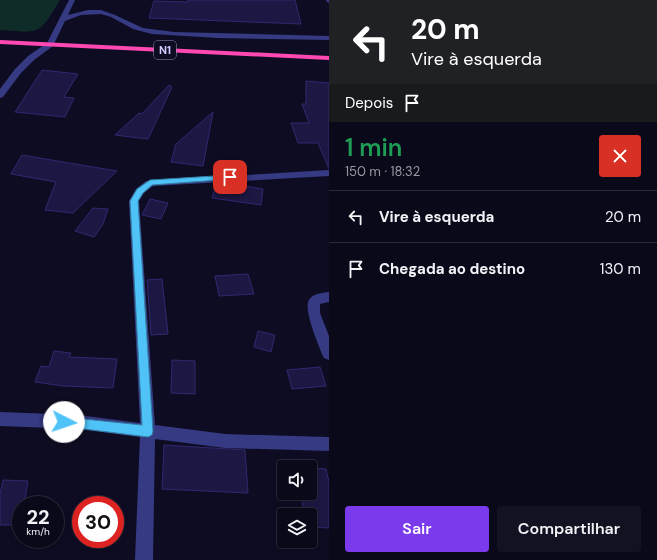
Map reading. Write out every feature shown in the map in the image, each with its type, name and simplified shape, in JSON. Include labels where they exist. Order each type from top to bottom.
[{"type":"highway","name":"N1","points":[[0,42],[329,58]]},
{"type":"street","points":[[0,95],[18,71],[31,58],[50,44],[72,0]]},
{"type":"street","points":[[63,19],[86,12],[113,16],[132,27],[153,32],[329,38]]},
{"type":"street","points":[[144,560],[148,431],[134,201],[140,191],[150,183],[329,173]]},
{"type":"street","points":[[329,297],[320,298],[314,302],[314,313],[329,354]]},
{"type":"street","points":[[0,419],[78,422],[225,441],[329,444]]},
{"type":"green space","points":[[0,0],[60,0],[42,26],[37,30],[24,32],[0,30]]},
{"type":"building","points":[[188,0],[295,0],[301,24],[149,18],[154,1],[188,2]]},
{"type":"building","points":[[42,70],[78,74],[64,97],[74,98],[65,117],[15,112]]},
{"type":"building","points":[[306,81],[329,83],[329,169],[318,143],[298,143],[291,123],[309,123],[302,104],[306,104]]},
{"type":"building","points":[[169,85],[172,87],[148,139],[115,135],[139,113],[142,114]]},
{"type":"building","points":[[213,112],[203,166],[171,162],[176,144]]},
{"type":"building","points":[[22,155],[117,171],[73,213],[45,210],[56,182],[11,174]]},
{"type":"building","points":[[226,183],[263,189],[261,205],[212,198],[216,184]]},
{"type":"building","points":[[150,199],[168,203],[161,219],[142,215]]},
{"type":"building","points":[[93,208],[108,209],[103,224],[94,237],[75,231]]},
{"type":"building","points":[[248,274],[254,294],[219,296],[215,276]]},
{"type":"building","points":[[162,279],[168,334],[151,335],[147,280]]},
{"type":"building","points":[[258,331],[275,335],[271,352],[254,347]]},
{"type":"building","points":[[54,351],[71,353],[69,357],[117,359],[113,388],[63,386],[35,382],[41,366],[49,367]]},
{"type":"building","points":[[172,360],[195,361],[195,394],[171,393]]},
{"type":"building","points":[[320,367],[326,386],[292,389],[287,370]]},
{"type":"building","points":[[164,445],[245,450],[248,493],[162,489]]},
{"type":"building","points":[[317,468],[326,469],[329,482],[329,528],[317,527],[317,508],[303,508],[302,500],[317,500]]},
{"type":"building","points":[[3,480],[28,481],[26,496],[12,496],[12,525],[0,525],[0,494]]},
{"type":"route","points":[[64,422],[78,422],[148,431],[134,201],[140,191],[150,183],[230,177]]}]
